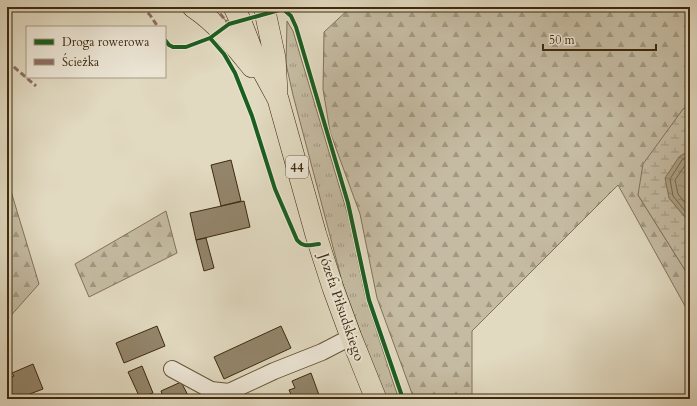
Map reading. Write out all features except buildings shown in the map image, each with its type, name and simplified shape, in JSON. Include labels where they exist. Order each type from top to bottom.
[{"type":"main road","name":"44","points":[[193,7],[206,16],[230,40],[278,99]]},
{"type":"main road","name":"Józefa Piłsudskiego","points":[[234,7],[253,53],[278,99]]},
{"type":"main road","name":"Józefa Piłsudskiego","points":[[264,7],[275,58],[278,99],[316,235],[333,288],[376,399]]},
{"type":"lane","points":[[172,369],[211,390],[229,392],[274,371],[322,352],[351,337]]},
{"type":"green space","points":[[351,7],[690,7],[690,106],[683,109],[638,195],[690,278],[690,315],[618,185],[472,331],[472,399],[414,399],[377,298],[360,214],[330,132],[323,89],[324,32]]},
{"type":"green space","points":[[287,21],[293,31],[349,219],[365,295],[399,399],[385,399],[343,285],[286,64]]},
{"type":"green space","points":[[690,106],[690,150],[679,157],[669,198],[690,223],[690,278],[638,195],[643,164],[683,109]]},
{"type":"green space","points":[[7,178],[39,284],[7,320]]},
{"type":"green space","points":[[166,211],[177,253],[89,297],[75,264]]},
{"type":"water","points":[[690,150],[690,223],[669,198],[665,178],[679,157]]},
{"type":"marked path","points":[[141,7],[150,15],[157,26]]},
{"type":"marked path","points":[[214,7],[229,24]]},
{"type":"marked path","points":[[7,61],[26,77]]},
{"type":"marked path","points":[[27,78],[36,86]]},
{"type":"cycle path","points":[[166,41],[173,47],[186,47],[210,38],[229,24],[283,9],[284,7]]},
{"type":"cycle path","points":[[283,9],[291,16],[296,27],[348,203],[369,300],[403,399]]},
{"type":"cycle path","points":[[210,38],[224,54],[235,73],[252,116],[275,189],[297,240],[304,245],[319,244]]}]
